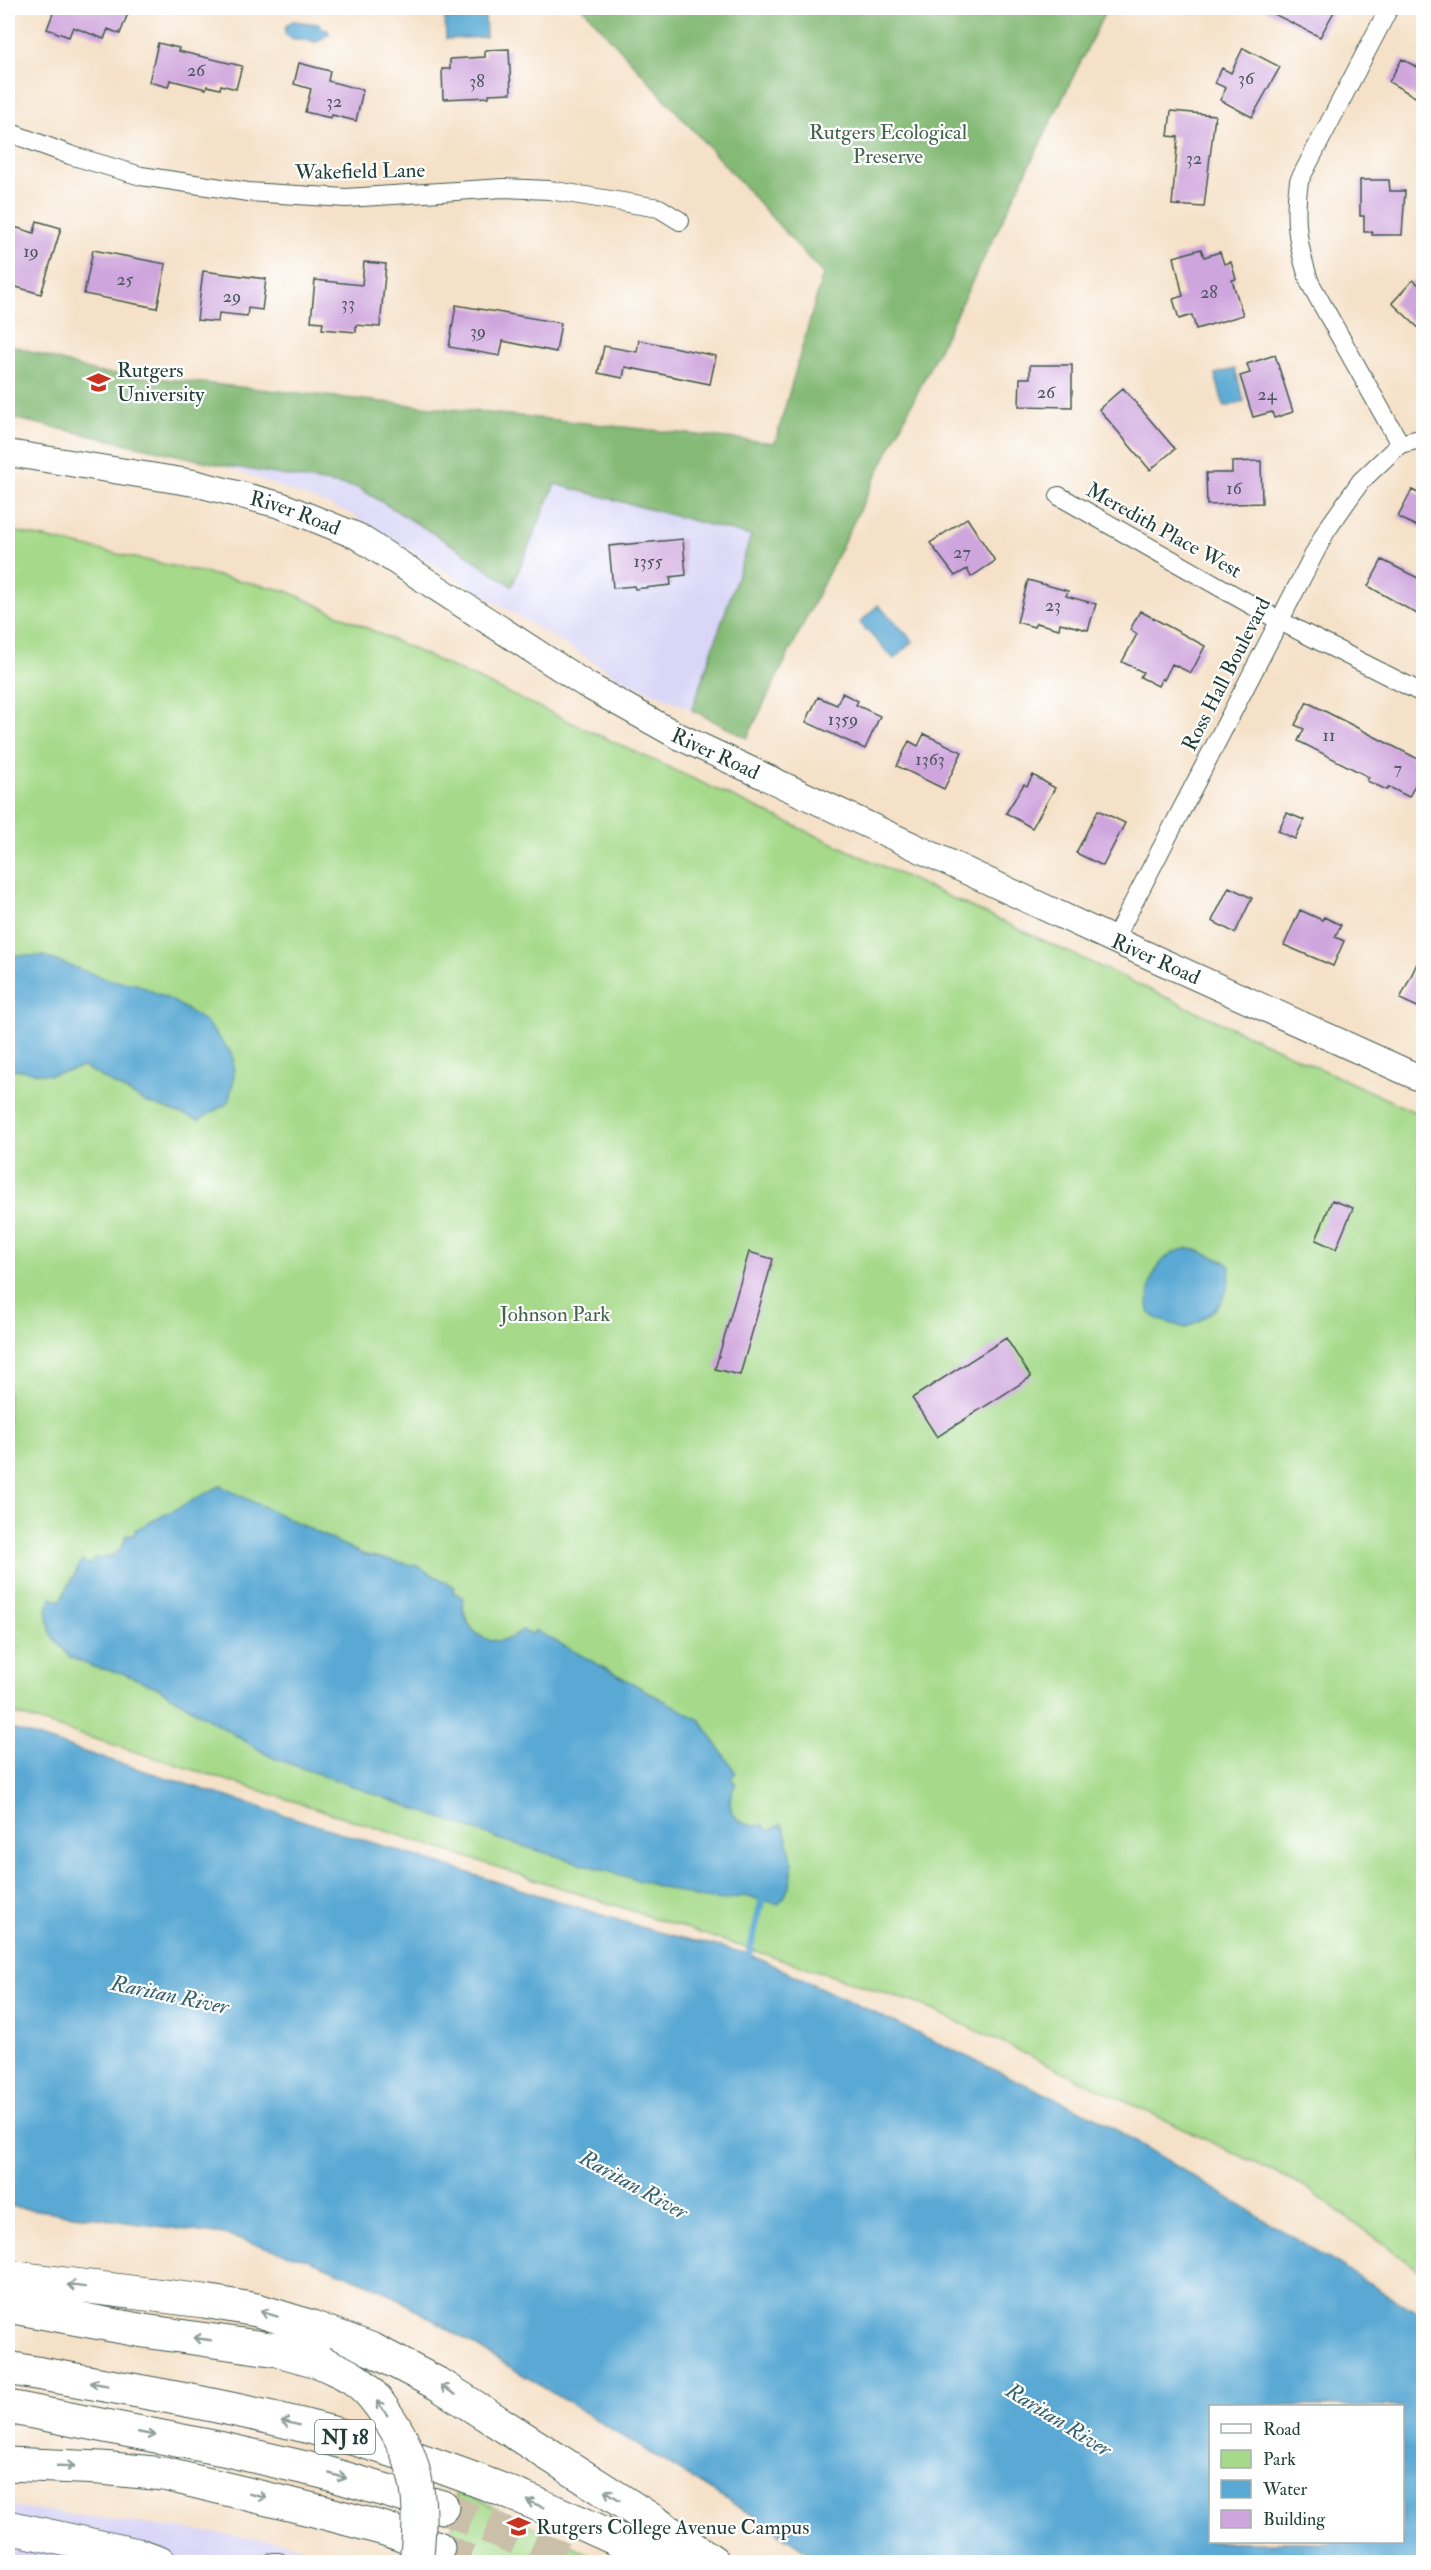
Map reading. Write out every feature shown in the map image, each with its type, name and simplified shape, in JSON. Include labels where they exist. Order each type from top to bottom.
[{"type":"highway","points":[[8,2277],[204,2301],[257,2310],[312,2326],[373,2350],[440,2385],[657,2523],[713,2562]]},
{"type":"highway","points":[[8,2306],[144,2331],[278,2350],[321,2362],[355,2379],[378,2402],[401,2435],[411,2460],[418,2488],[421,2526],[427,2555]]},
{"type":"highway","points":[[8,2318],[144,2331]]},
{"type":"highway","name":"NJ 18","points":[[8,2368],[207,2403],[358,2440],[457,2473],[567,2517],[665,2562]]},
{"type":"highway","name":"NJ 18","points":[[8,2407],[234,2451],[323,2472],[442,2507]]},
{"type":"highway","points":[[8,2464],[101,2468],[164,2474],[385,2529],[427,2555]]},
{"type":"highway","points":[[8,2527],[131,2553],[159,2562]]},
{"type":"street","points":[[1389,8],[1299,181],[1296,227],[1300,255],[1310,283],[1400,444],[1424,438]]},
{"type":"street","name":"Wakefield Lane","points":[[8,132],[70,155],[141,176],[248,192],[346,198],[503,188],[549,190],[659,208],[680,221]]},
{"type":"street","name":"Ross Hall Boulevard","points":[[1114,940],[1326,531],[1361,481],[1400,444]]},
{"type":"street","name":"River Road","points":[[8,453],[194,483],[280,505],[357,536],[585,684],[678,736],[1114,940],[1424,1080]]},
{"type":"street","name":"Meredith Place West","points":[[1059,496],[1278,620],[1424,694]]},
{"type":"street","points":[[273,2562],[279,2562]]},
{"type":"shaded area","name":"Rutgers Ecological Preserve","points":[[583,8],[1107,8],[747,738],[692,710],[618,677],[350,513],[222,465],[8,417],[8,344],[95,372],[775,443],[823,274]]},
{"type":"shaded area","points":[[8,2506],[285,2542],[352,2562],[8,2562]]},
{"type":"green space","name":"Rutgers Ecological Preserve","points":[[583,8],[1107,8],[747,738],[692,710],[751,536],[555,484],[512,586],[462,551],[359,488],[222,465],[8,417],[8,344],[95,372],[775,443],[823,274]]},
{"type":"green space","name":"Johnson Park","points":[[8,530],[287,591],[1423,1116],[1423,2273],[1304,2186],[922,2005],[281,1797],[8,1712]]},
{"type":"green space","points":[[457,2489],[605,2562],[448,2562]]},
{"type":"water","points":[[485,16],[486,37],[446,39],[445,18]]},
{"type":"water","points":[[293,21],[319,24],[323,29],[327,29],[329,34],[317,42],[290,38],[285,34],[286,25]]},
{"type":"water","points":[[1235,369],[1244,402],[1224,407],[1215,374]]},
{"type":"water","points":[[878,605],[913,641],[894,659],[860,623]]},
{"type":"water","points":[[8,955],[43,956],[109,980],[136,984],[171,1000],[205,1021],[233,1055],[234,1079],[228,1103],[199,1120],[145,1102],[84,1067],[50,1075],[8,1068]]},
{"type":"water","points":[[1191,1248],[1224,1261],[1230,1266],[1224,1297],[1213,1311],[1186,1328],[1159,1320],[1149,1312],[1148,1301],[1152,1279],[1162,1262],[1180,1250]]},
{"type":"water","points":[[220,1486],[362,1554],[417,1566],[455,1587],[453,1592],[463,1597],[467,1621],[481,1636],[490,1640],[500,1640],[511,1637],[522,1630],[532,1635],[535,1630],[700,1720],[736,1773],[731,1778],[736,1784],[730,1801],[734,1815],[746,1824],[763,1825],[768,1831],[782,1824],[789,1844],[792,1875],[786,1894],[779,1904],[744,1896],[723,1900],[695,1897],[505,1841],[271,1757],[158,1688],[122,1673],[93,1667],[70,1657],[51,1635],[47,1609],[52,1597],[60,1601],[82,1561],[90,1565],[94,1558],[115,1554],[122,1546],[126,1535],[135,1535],[135,1530]]},
{"type":"water","name":"Raritan River","points":[[8,1728],[650,1930],[749,1954],[1097,2118],[1423,2316],[1423,2562],[823,2562],[755,2517],[384,2290],[310,2260],[224,2235],[8,2206]]},
{"type":"building","points":[[55,8],[130,8],[120,34],[108,29],[104,39],[73,27],[69,37],[47,29]]},
{"type":"building","points":[[1262,8],[1336,8],[1320,37]]},
{"type":"building","points":[[158,43],[179,48],[178,51],[242,66],[236,89],[221,85],[220,89],[207,86],[206,89],[170,80],[168,87],[149,82]]},
{"type":"building","points":[[1243,48],[1280,67],[1252,117],[1220,100],[1226,88],[1215,83],[1222,68],[1231,73]]},
{"type":"building","points":[[509,49],[511,93],[489,94],[489,97],[443,99],[442,69],[450,69],[450,59],[485,57],[485,50]]},
{"type":"building","points":[[1402,59],[1424,71],[1424,102],[1389,82]]},
{"type":"building","points":[[299,63],[330,71],[328,81],[363,90],[356,121],[305,112],[311,89],[294,84]]},
{"type":"building","points":[[1171,111],[1215,115],[1204,207],[1172,205],[1178,137],[1168,136]]},
{"type":"building","points":[[1360,180],[1389,180],[1390,191],[1405,191],[1402,235],[1372,235],[1372,232],[1364,232],[1364,216],[1360,216]]},
{"type":"building","points":[[37,221],[61,228],[41,294],[9,285],[13,271],[8,270],[8,225],[34,233]]},
{"type":"building","points":[[1201,249],[1204,257],[1220,252],[1224,264],[1231,262],[1236,279],[1232,280],[1243,315],[1196,329],[1192,315],[1179,319],[1173,299],[1183,296],[1174,257]]},
{"type":"building","points":[[93,250],[166,264],[157,308],[84,294]]},
{"type":"building","points":[[364,262],[386,264],[380,327],[356,325],[356,332],[322,329],[323,322],[311,321],[315,280],[362,285]]},
{"type":"building","points":[[203,271],[266,279],[262,310],[248,308],[247,316],[219,313],[218,322],[197,320]]},
{"type":"building","points":[[1413,280],[1424,289],[1424,333],[1392,303]]},
{"type":"building","points":[[456,305],[561,323],[556,352],[503,341],[500,356],[449,347]]},
{"type":"building","points":[[639,340],[716,356],[710,384],[625,367],[623,378],[598,373],[604,346],[637,352]]},
{"type":"building","points":[[1275,355],[1293,412],[1274,418],[1272,412],[1253,417],[1240,376],[1250,373],[1247,364]]},
{"type":"building","points":[[1030,365],[1072,365],[1072,407],[1019,406],[1020,378],[1030,378]]},
{"type":"building","points":[[1123,388],[1175,449],[1150,470],[1099,409]]},
{"type":"building","points":[[1261,461],[1262,503],[1207,505],[1206,473],[1232,473],[1232,462]]},
{"type":"building","points":[[1412,490],[1424,496],[1424,530],[1398,517]]},
{"type":"building","points":[[967,518],[995,561],[971,577],[967,569],[955,576],[930,543]]},
{"type":"building","points":[[683,539],[686,575],[670,577],[671,585],[635,589],[634,586],[613,588],[609,546]]},
{"type":"building","points":[[1382,560],[1424,581],[1424,618],[1368,586]]},
{"type":"building","points":[[1028,580],[1068,591],[1066,596],[1096,604],[1088,630],[1060,623],[1059,629],[1036,623],[1034,627],[1017,622]]},
{"type":"building","points":[[1140,611],[1205,646],[1191,673],[1172,664],[1164,680],[1162,678],[1158,686],[1140,677],[1143,672],[1122,662],[1137,634],[1130,630]]},
{"type":"building","points":[[842,693],[858,701],[856,705],[880,716],[865,749],[806,722],[818,697],[837,705]]},
{"type":"building","points":[[1307,702],[1424,762],[1424,767],[1409,797],[1389,787],[1387,790],[1367,781],[1369,777],[1298,741],[1304,729],[1295,725]]},
{"type":"building","points":[[924,734],[962,752],[944,789],[897,766],[909,741],[918,746]]},
{"type":"building","points":[[1033,775],[1055,788],[1032,828],[1006,813],[1024,784],[1027,786]]},
{"type":"building","points":[[1098,810],[1125,823],[1103,866],[1076,853]]},
{"type":"building","points":[[1287,813],[1304,820],[1295,839],[1278,831]]},
{"type":"building","points":[[1229,887],[1252,898],[1235,933],[1212,921]]},
{"type":"building","points":[[1300,910],[1322,920],[1324,917],[1341,925],[1335,937],[1344,941],[1333,966],[1284,945]]},
{"type":"building","points":[[1424,949],[1424,1010],[1400,999]]},
{"type":"building","points":[[1332,1200],[1353,1208],[1336,1249],[1316,1240]]},
{"type":"building","points":[[749,1252],[773,1259],[740,1375],[715,1369]]},
{"type":"building","points":[[1006,1338],[1031,1377],[937,1437],[912,1398]]},
{"type":"waterway","points":[[749,1954],[762,1900]]},
{"type":"tunnel","points":[[442,2507],[571,2562]]},
{"type":"tunnel","points":[[438,2548],[471,2562]]},
{"type":"place","name":"Rutgers University","points":[[99,382]]},
{"type":"place","name":"Rutgers College Avenue Campus","points":[[518,2527]]}]
